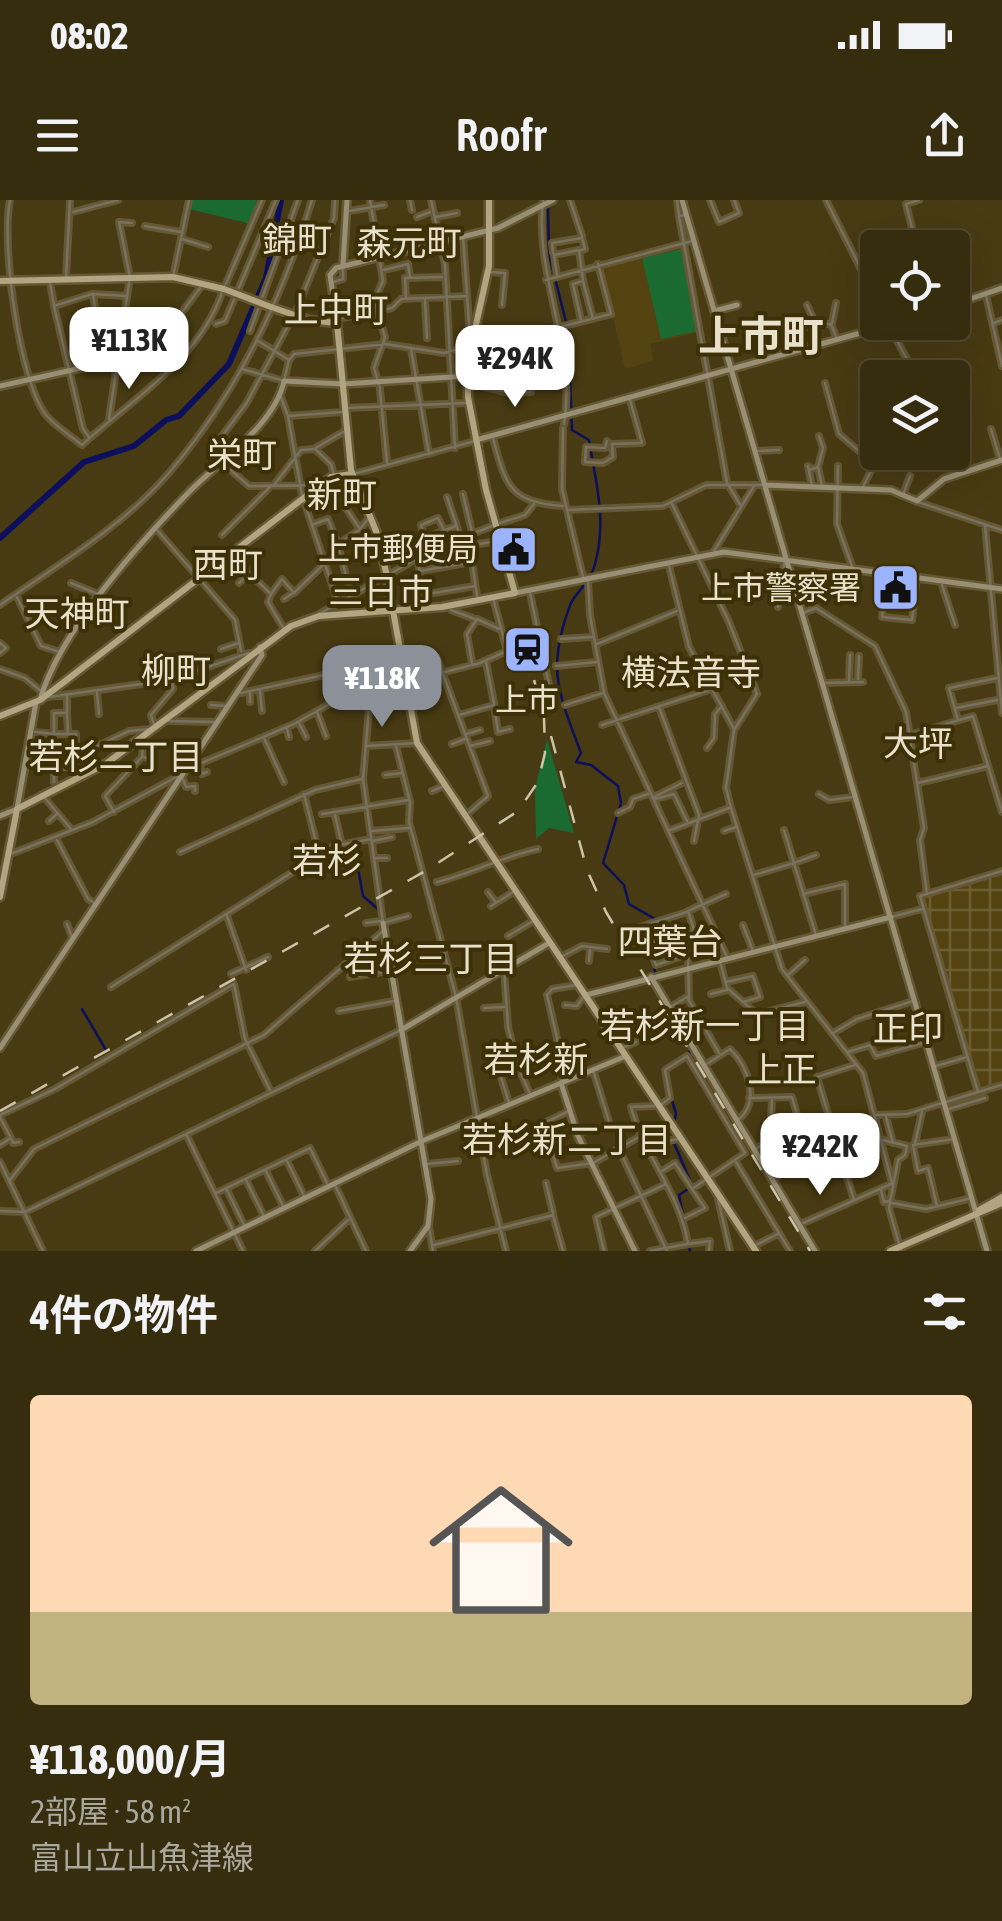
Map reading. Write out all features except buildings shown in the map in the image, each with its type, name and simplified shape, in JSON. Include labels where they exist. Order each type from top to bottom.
[{"type":"main road","points":[[0,897],[17,808],[107,763],[285,630],[318,616],[448,606],[514,593],[468,403],[472,344],[488,272],[492,229],[488,200]]},
{"type":"main road","points":[[0,281],[172,276],[204,281],[294,316],[336,321],[352,474],[387,574],[417,744],[754,1249]]},
{"type":"main road","points":[[0,716],[38,701],[334,475],[352,474]]},
{"type":"main road","points":[[890,1251],[1002,1200]]},
{"type":"street","points":[[10,200],[10,280],[30,378],[46,415],[82,445],[109,420],[140,400],[212,320],[262,200]]},
{"type":"street","points":[[66,279],[70,200]]},
{"type":"street","points":[[71,212],[118,200]]},
{"type":"street","points":[[172,276],[189,200]]},
{"type":"street","points":[[216,324],[224,321],[231,308],[276,200]]},
{"type":"street","points":[[250,331],[298,200]]},
{"type":"street","points":[[0,605],[116,521],[167,475],[215,414],[288,278],[312,200]]},
{"type":"street","points":[[335,200],[334,218],[294,316],[246,404],[211,446],[220,462],[249,486],[324,484],[333,489],[360,529]]},
{"type":"street","points":[[332,283],[343,279],[347,200]]},
{"type":"street","points":[[370,200],[382,271],[375,311],[385,344],[374,368],[380,387],[387,466]]},
{"type":"street","points":[[410,200],[412,210]]},
{"type":"street","points":[[432,200],[445,276],[455,448]]},
{"type":"street","points":[[466,296],[406,299],[392,308],[336,321],[332,271],[492,229],[554,200]]},
{"type":"street","points":[[554,255],[585,249],[570,200]]},
{"type":"street","points":[[682,200],[684,244],[726,483],[741,506]]},
{"type":"street","points":[[710,200],[718,222],[739,214],[734,200]]},
{"type":"street","points":[[826,200],[860,267]]},
{"type":"street","points":[[912,230],[906,204],[920,200]]},
{"type":"street","points":[[543,203],[539,236],[563,365],[560,473],[586,578],[604,693],[704,907],[724,959],[728,989],[757,1014],[806,1001]]},
{"type":"street","points":[[348,211],[384,205]]},
{"type":"street","points":[[417,218],[457,213]]},
{"type":"street","points":[[683,215],[694,241],[988,1251]]},
{"type":"street","points":[[109,420],[130,277],[119,222],[132,224]]},
{"type":"street","points":[[145,226],[182,232]]},
{"type":"street","points":[[463,235],[472,344]]},
{"type":"street","points":[[180,238],[208,248]]},
{"type":"street","points":[[557,277],[552,243],[582,238]]},
{"type":"street","points":[[546,280],[694,241]]},
{"type":"street","points":[[579,250],[593,319]]},
{"type":"street","points":[[382,271],[408,264],[410,278]]},
{"type":"street","points":[[38,701],[62,653],[102,596],[156,529],[281,396],[289,360],[294,354],[385,344],[450,351],[610,314],[598,264]]},
{"type":"street","points":[[488,272],[505,274],[502,305]]},
{"type":"street","points":[[406,299],[405,278],[445,276]]},
{"type":"street","points":[[50,279],[82,429],[90,438]]},
{"type":"street","points":[[120,338],[180,315],[204,281]]},
{"type":"street","points":[[582,322],[573,284],[583,282]]},
{"type":"street","points":[[970,299],[1002,288]]},
{"type":"street","points":[[54,306],[93,294],[128,296]]},
{"type":"street","points":[[93,294],[100,342],[94,365]]},
{"type":"street","points":[[986,294],[1002,366]]},
{"type":"street","points":[[424,298],[426,338]]},
{"type":"street","points":[[836,302],[831,324],[838,340]]},
{"type":"street","points":[[713,311],[737,305]]},
{"type":"street","points":[[807,306],[816,324]]},
{"type":"street","points":[[992,323],[1002,320]]},
{"type":"street","points":[[792,352],[786,333],[831,324]]},
{"type":"street","points":[[352,474],[430,456],[492,435],[564,423],[629,398],[860,333]]},
{"type":"street","points":[[512,393],[514,339]]},
{"type":"street","points":[[257,340],[289,360]]},
{"type":"street","points":[[411,349],[430,456]]},
{"type":"street","points":[[0,374],[2,385],[94,365],[150,367],[182,354]]},
{"type":"street","points":[[531,361],[563,365]]},
{"type":"street","points":[[513,367],[563,373]]},
{"type":"street","points":[[240,368],[284,382],[380,387],[451,376],[467,378],[494,393],[531,392]]},
{"type":"street","points":[[467,378],[478,372],[478,386]]},
{"type":"street","points":[[825,382],[839,434],[860,453]]},
{"type":"street","points":[[281,396],[300,486],[337,600]]},
{"type":"street","points":[[607,440],[606,448],[586,447],[585,462],[603,463],[613,457],[612,444],[642,443],[629,398]]},
{"type":"street","points":[[288,416],[468,403]]},
{"type":"street","points":[[970,469],[1001,460],[991,429]]},
{"type":"street","points":[[222,535],[302,450],[315,449],[345,430]]},
{"type":"street","points":[[492,435],[504,481],[534,504],[566,508],[672,504],[696,488],[726,483],[863,489],[903,493],[1002,530]]},
{"type":"street","points":[[818,436],[823,448],[818,467],[822,488]]},
{"type":"street","points":[[315,449],[331,464],[334,475]]},
{"type":"street","points":[[754,451],[778,450]]},
{"type":"street","points":[[838,466],[837,524],[853,568],[854,590]]},
{"type":"street","points":[[812,487],[809,468],[818,467]]},
{"type":"street","points":[[863,489],[871,470]]},
{"type":"street","points":[[917,501],[940,481],[966,470]]},
{"type":"street","points":[[903,493],[910,476]]},
{"type":"street","points":[[714,552],[755,485]]},
{"type":"street","points":[[463,494],[478,602]]},
{"type":"street","points":[[447,497],[461,538]]},
{"type":"street","points":[[318,616],[351,592],[461,538],[525,514],[534,504]]},
{"type":"street","points":[[672,504],[730,622],[757,694],[734,730],[727,776],[730,808],[787,976],[857,1065],[892,1183],[890,1219],[900,1249]]},
{"type":"street","points":[[338,544],[370,518]]},
{"type":"street","points":[[428,553],[421,525],[438,518],[444,530]]},
{"type":"street","points":[[313,524],[328,519],[351,592]]},
{"type":"street","points":[[985,525],[1002,710]]},
{"type":"street","points":[[424,538],[456,526]]},
{"type":"street","points":[[156,529],[235,620],[241,653]]},
{"type":"street","points":[[478,544],[499,540]]},
{"type":"street","points":[[362,550],[380,546]]},
{"type":"street","points":[[514,593],[714,552],[785,557],[1002,589]]},
{"type":"street","points":[[778,608],[785,557]]},
{"type":"street","points":[[418,560],[424,608]]},
{"type":"street","points":[[420,571],[472,562]]},
{"type":"street","points":[[668,562],[688,646],[734,730]]},
{"type":"street","points":[[284,599],[325,563]]},
{"type":"street","points":[[238,583],[251,571],[271,594]]},
{"type":"street","points":[[880,572],[878,601],[884,602],[882,617],[912,620],[917,577]]},
{"type":"street","points":[[940,578],[955,625]]},
{"type":"street","points":[[285,630],[268,602],[282,579],[294,592]]},
{"type":"street","points":[[72,583],[102,596]]},
{"type":"street","points":[[422,595],[476,586]]},
{"type":"street","points":[[529,589],[550,694]]},
{"type":"street","points":[[16,594],[41,646],[62,653]]},
{"type":"street","points":[[493,598],[512,668]]},
{"type":"street","points":[[448,606],[454,613],[502,629]]},
{"type":"street","points":[[801,613],[816,608],[871,642],[906,712],[927,894]]},
{"type":"street","points":[[993,610],[1002,609]]},
{"type":"street","points":[[595,645],[678,611]]},
{"type":"street","points":[[472,665],[467,634],[477,619]]},
{"type":"street","points":[[561,639],[594,637]]},
{"type":"street","points":[[0,643],[6,648],[0,653]]},
{"type":"street","points":[[221,649],[240,643]]},
{"type":"street","points":[[0,1048],[262,655],[260,647]]},
{"type":"street","points":[[404,683],[507,651]]},
{"type":"street","points":[[38,701],[172,679],[241,653],[251,654]]},
{"type":"street","points":[[849,682],[850,655]]},
{"type":"street","points":[[822,684],[860,682],[859,656]]},
{"type":"street","points":[[438,658],[488,796],[464,817]]},
{"type":"street","points":[[486,659],[498,732],[510,730]]},
{"type":"street","points":[[385,661],[401,660]]},
{"type":"street","points":[[556,666],[598,662]]},
{"type":"street","points":[[0,669],[42,692],[17,808],[0,816]]},
{"type":"street","points":[[236,694],[329,674],[402,670]]},
{"type":"street","points":[[372,672],[363,779],[383,925],[432,1200],[428,1226],[434,1248],[553,1215]]},
{"type":"street","points":[[425,691],[427,676]]},
{"type":"street","points":[[958,720],[949,688],[998,678]]},
{"type":"street","points":[[153,729],[151,715],[173,688],[172,679]]},
{"type":"street","points":[[7,856],[114,812],[183,773],[298,722],[370,681]]},
{"type":"street","points":[[602,725],[713,689]]},
{"type":"street","points":[[260,690],[262,711]]},
{"type":"street","points":[[97,692],[100,714]]},
{"type":"street","points":[[250,692],[250,702]]},
{"type":"street","points":[[565,704],[604,693]]},
{"type":"street","points":[[68,695],[68,734]]},
{"type":"street","points":[[954,708],[1000,699]]},
{"type":"street","points":[[211,705],[228,706]]},
{"type":"street","points":[[458,715],[494,705]]},
{"type":"street","points":[[708,748],[714,738],[715,714],[723,705]]},
{"type":"street","points":[[659,708],[699,816],[694,841]]},
{"type":"street","points":[[317,711],[326,736]]},
{"type":"street","points":[[183,721],[185,712]]},
{"type":"street","points":[[54,782],[54,713],[67,714]]},
{"type":"street","points":[[909,735],[974,716],[1002,812]]},
{"type":"street","points":[[167,718],[218,722]]},
{"type":"street","points":[[298,722],[306,737]]},
{"type":"street","points":[[94,748],[129,731],[149,726],[153,729]]},
{"type":"street","points":[[287,727],[290,737]]},
{"type":"street","points":[[452,744],[480,730]]},
{"type":"street","points":[[33,732],[76,734],[76,760],[67,768],[54,768]]},
{"type":"street","points":[[114,812],[105,796],[142,757],[144,736]]},
{"type":"street","points":[[263,737],[284,782]]},
{"type":"street","points":[[469,746],[490,741]]},
{"type":"street","points":[[364,746],[417,744]]},
{"type":"street","points":[[396,746],[410,799],[411,828],[456,998],[506,1251]]},
{"type":"street","points":[[142,757],[153,760]]},
{"type":"street","points":[[200,765],[202,774],[207,772]]},
{"type":"street","points":[[917,783],[988,766]]},
{"type":"street","points":[[183,773],[186,787],[195,786],[196,791]]},
{"type":"street","points":[[386,776],[402,773]]},
{"type":"street","points":[[180,852],[304,794],[363,779]]},
{"type":"street","points":[[652,797],[684,782]]},
{"type":"street","points":[[432,790],[444,786]]},
{"type":"street","points":[[304,794],[319,856]]},
{"type":"street","points":[[618,813],[630,808],[633,799],[674,794],[687,821]]},
{"type":"street","points":[[819,794],[829,800],[855,796]]},
{"type":"street","points":[[43,796],[72,831]]},
{"type":"street","points":[[322,814],[352,806],[368,810],[410,799]]},
{"type":"street","points":[[668,830],[730,808]]},
{"type":"street","points":[[49,821],[58,812]]},
{"type":"street","points":[[334,813],[341,843]]},
{"type":"street","points":[[724,831],[737,827]]},
{"type":"street","points":[[370,831],[411,828]]},
{"type":"street","points":[[784,830],[816,936]]},
{"type":"street","points":[[56,838],[80,886],[96,904]]},
{"type":"street","points":[[111,987],[341,843],[392,838]]},
{"type":"street","points":[[437,882],[479,871],[492,859],[538,849]]},
{"type":"street","points":[[752,876],[816,854]]},
{"type":"street","points":[[374,858],[388,858]]},
{"type":"street","points":[[978,1092],[920,896],[1002,871]]},
{"type":"street","points":[[803,894],[845,884],[845,928]]},
{"type":"street","points":[[488,892],[496,902]]},
{"type":"street","points":[[491,906],[514,892]]},
{"type":"street","points":[[627,931],[704,907],[710,899],[726,894]]},
{"type":"street","points":[[565,1006],[577,1006],[586,995],[651,977],[923,909]]},
{"type":"street","points":[[648,945],[656,965],[700,949],[688,911]]},
{"type":"street","points":[[227,916],[246,970]]},
{"type":"street","points":[[10,1180],[34,1149],[264,1035],[383,925],[408,916]]},
{"type":"street","points":[[508,936],[534,920]]},
{"type":"street","points":[[366,923],[383,925]]},
{"type":"street","points":[[67,924],[73,938]]},
{"type":"street","points":[[743,925],[754,952]]},
{"type":"street","points":[[638,948],[694,931]]},
{"type":"street","points":[[0,1211],[25,1212],[402,1030],[549,943]]},
{"type":"street","points":[[560,958],[582,946],[607,949]]},
{"type":"street","points":[[589,960],[590,949]]},
{"type":"street","points":[[688,954],[689,1001]]},
{"type":"street","points":[[231,974],[268,957]]},
{"type":"street","points":[[787,976],[805,960]]},
{"type":"street","points":[[366,964],[367,974]]},
{"type":"street","points":[[504,969],[505,1008],[518,1066],[530,1096]]},
{"type":"street","points":[[350,977],[391,970]]},
{"type":"street","points":[[726,982],[753,976],[760,997],[742,1002]]},
{"type":"street","points":[[651,977],[815,1251]]},
{"type":"street","points":[[12,1149],[12,1140],[0,1116],[55,1089],[234,984],[248,1044],[270,1092]]},
{"type":"street","points":[[578,984],[552,989],[548,995],[563,1064],[562,1083],[578,1134],[635,1251]]},
{"type":"street","points":[[712,994],[728,989]]},
{"type":"street","points":[[668,1008],[687,997],[719,1054]]},
{"type":"street","points":[[339,1011],[396,1000]]},
{"type":"street","points":[[832,1034],[857,1018],[915,1000]]},
{"type":"street","points":[[484,1008],[505,1008]]},
{"type":"street","points":[[196,1251],[422,1142],[593,1070],[636,1042]]},
{"type":"street","points":[[846,1052],[870,1046],[876,1056],[927,1042]]},
{"type":"street","points":[[704,1066],[730,1049],[736,1053],[751,1082],[747,1111],[737,1121]]},
{"type":"street","points":[[688,1244],[684,1219],[641,1136],[631,1107],[659,1105],[670,1098],[665,1070],[687,1056],[745,1153],[692,1188]]},
{"type":"street","points":[[934,1067],[968,1057]]},
{"type":"street","points":[[854,1200],[817,1077],[857,1065]]},
{"type":"street","points":[[510,1105],[498,1077],[518,1066]]},
{"type":"street","points":[[578,1134],[610,1125],[593,1070]]},
{"type":"street","points":[[946,1106],[1002,1085]]},
{"type":"street","points":[[749,1098],[792,1098],[815,1177],[843,1168]]},
{"type":"street","points":[[772,1098],[771,1120],[798,1121]]},
{"type":"street","points":[[874,1115],[985,1098]]},
{"type":"street","points":[[799,1225],[892,1183],[912,1145],[922,1109]]},
{"type":"street","points":[[570,1110],[544,1123],[558,1168],[593,1164],[641,1136]]},
{"type":"street","points":[[885,1115],[894,1144]]},
{"type":"street","points":[[186,1133],[243,1251]]},
{"type":"street","points":[[754,1150],[776,1136],[786,1151],[794,1166],[772,1180]]},
{"type":"street","points":[[646,1145],[682,1139]]},
{"type":"street","points":[[878,1139],[912,1145],[956,1139]]},
{"type":"street","points":[[0,1145],[12,1140],[19,1142]]},
{"type":"street","points":[[912,1145],[918,1170],[928,1168],[937,1208]]},
{"type":"street","points":[[216,1193],[310,1148],[366,1251]]},
{"type":"street","points":[[619,1148],[666,1250]]},
{"type":"street","points":[[810,1161],[838,1152]]},
{"type":"street","points":[[841,1160],[866,1152]]},
{"type":"street","points":[[286,1159],[305,1198]]},
{"type":"street","points":[[426,1164],[458,1161]]},
{"type":"street","points":[[735,1161],[790,1251]]},
{"type":"street","points":[[0,1162],[44,1251]]},
{"type":"street","points":[[662,1171],[675,1163],[705,1208],[684,1219]]},
{"type":"street","points":[[265,1170],[284,1208]]},
{"type":"street","points":[[246,1179],[265,1218]]},
{"type":"street","points":[[546,1183],[563,1251]]},
{"type":"street","points":[[604,1251],[596,1218],[668,1183]]},
{"type":"street","points":[[226,1188],[246,1227]]},
{"type":"street","points":[[880,1188],[884,1202],[912,1209],[937,1208],[973,1198]]},
{"type":"street","points":[[719,1195],[720,1222],[730,1251]]},
{"type":"street","points":[[315,1251],[350,1219]]},
{"type":"street","points":[[410,1251],[428,1226]]},
{"type":"street","points":[[754,1249],[780,1234]]},
{"type":"street","points":[[650,1251],[710,1241],[710,1251]]},
{"type":"shaded area","points":[[683,247],[699,332],[651,344],[653,361],[625,369],[602,269]]},
{"type":"shaded area","points":[[1002,874],[1002,1083],[980,1089],[923,897]]},
{"type":"green space","points":[[191,200],[260,200],[251,224],[189,209]]},
{"type":"green space","points":[[682,249],[698,331],[661,339],[642,258]]},
{"type":"green space","points":[[547,739],[574,833],[549,828],[536,839],[535,789]]},
{"type":"waterway","points":[[0,538],[84,462],[134,446],[166,420],[179,416],[229,364],[266,278],[281,200]]},
{"type":"waterway","points":[[548,206],[549,254],[568,330],[572,430],[589,440],[600,517],[593,571],[571,603],[563,625],[558,679],[581,753],[576,762],[591,765],[618,786],[621,803],[603,863],[624,885],[629,904],[655,919]]},
{"type":"waterway","points":[[357,863],[363,896],[379,910]]},
{"type":"waterway","points":[[654,967],[658,984]]},
{"type":"waterway","points":[[82,1009],[106,1050]]},
{"type":"waterway","points":[[674,1125],[676,1113],[662,1071],[691,1051]]},
{"type":"waterway","points":[[674,1143],[692,1185]]},
{"type":"waterway","points":[[690,1251],[679,1195],[702,1180]]},
{"type":"railway","points":[[0,1111],[427,870],[518,811],[538,782],[545,753],[544,717],[520,628]]},
{"type":"railway","points":[[551,736],[587,870],[606,912],[810,1251]]},
{"type":"place","name":"上市郵便局","points":[[513,549]]},
{"type":"place","name":"上市警察署","points":[[896,588]]},
{"type":"place","name":"上市","points":[[527,650]]},
{"type":"district","name":"錦町","points":[[297,240]]},
{"type":"district","name":"森元町","points":[[409,243]]},
{"type":"district","name":"上中町","points":[[336,310]]},
{"type":"district","name":"上市町","points":[[761,336]]},
{"type":"district","name":"栄町","points":[[242,455]]},
{"type":"district","name":"新町","points":[[342,495]]},
{"type":"district","name":"西町","points":[[228,565]]},
{"type":"district","name":"三日市","points":[[381,592]]},
{"type":"district","name":"天神町","points":[[77,614]]},
{"type":"district","name":"柳町","points":[[176,671]]},
{"type":"district","name":"横法音寺","points":[[691,673]]},
{"type":"district","name":"大坪","points":[[918,744]]},
{"type":"district","name":"若杉二丁目","points":[[116,757]]},
{"type":"district","name":"若杉","points":[[327,861]]},
{"type":"district","name":"四葉台","points":[[670,942]]},
{"type":"district","name":"若杉三丁目","points":[[431,959]]},
{"type":"district","name":"若杉新一丁目","points":[[705,1026]]},
{"type":"district","name":"正印","points":[[908,1029]]},
{"type":"district","name":"若杉新","points":[[536,1060]]},
{"type":"district","name":"上正","points":[[782,1070]]},
{"type":"district","name":"若杉新二丁目","points":[[567,1140]]}]
